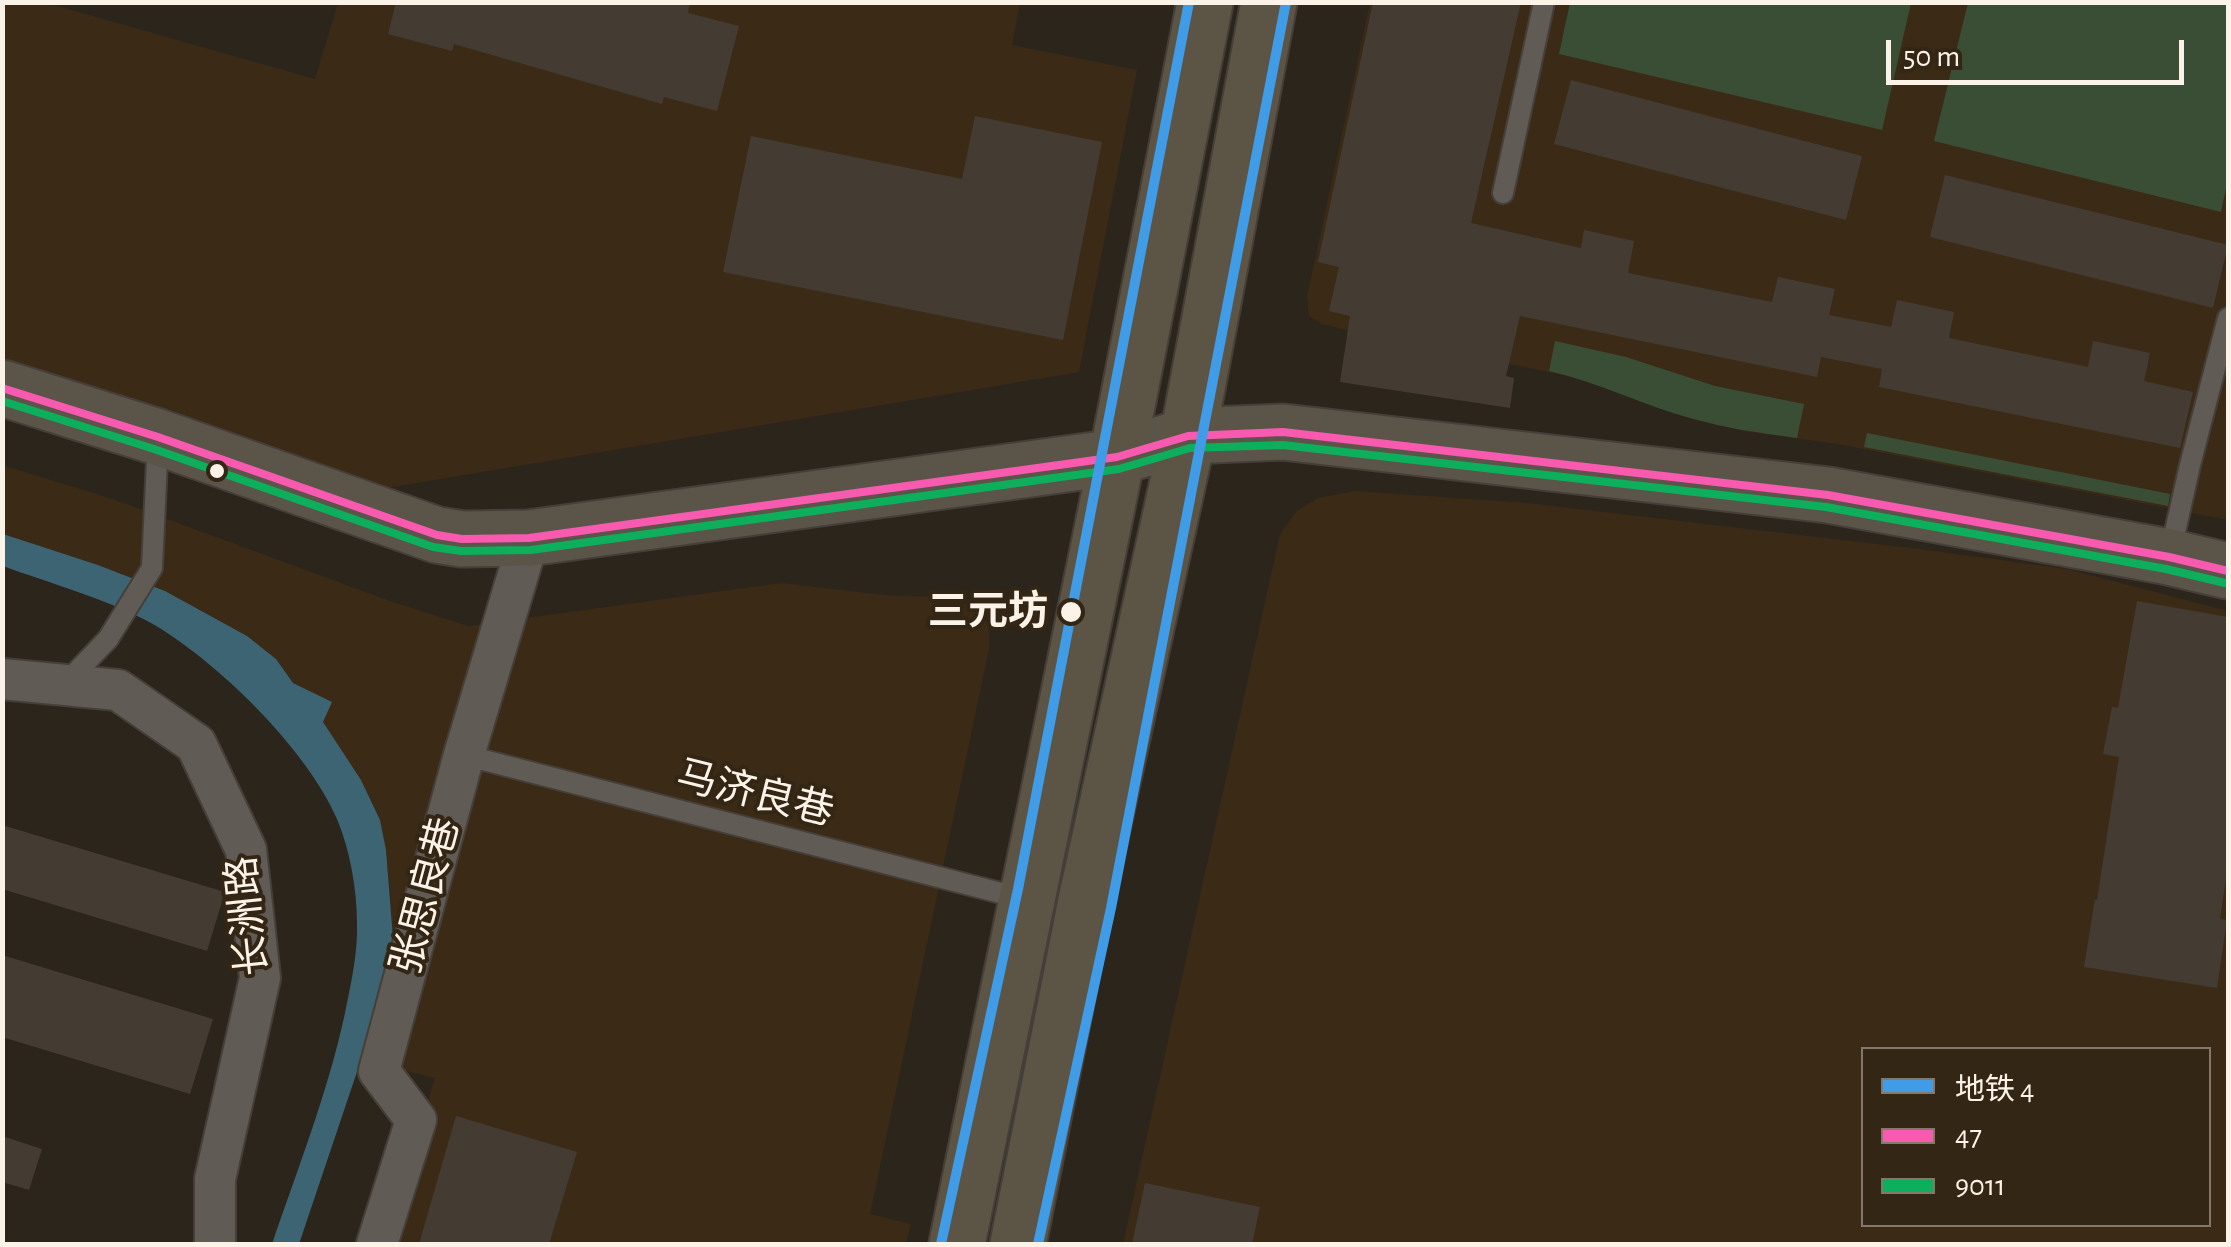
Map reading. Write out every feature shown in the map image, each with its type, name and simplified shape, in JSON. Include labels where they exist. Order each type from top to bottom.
[{"type":"main road","points":[[957,1244],[1205,2]]},
{"type":"main road","points":[[1018,1244],[1086,901],[1188,436],[1269,2]]},
{"type":"main road","points":[[2,388],[462,539],[529,538],[1117,457],[1188,436],[1283,432],[1828,495],[2228,571]]},
{"type":"street","name":"张思良巷","points":[[378,1244],[416,1120],[379,1070],[464,756],[529,538]]},
{"type":"street","name":"长洲路","points":[[2,679],[118,690],[196,744],[246,850],[260,978],[215,1179],[214,1244]]},
{"type":"lane","points":[[1503,193],[1544,2]]},
{"type":"lane","points":[[2170,557],[2228,318]]},
{"type":"lane","points":[[64,685],[108,639],[152,568],[158,437]]},
{"type":"lane","name":"马济良巷","points":[[464,756],[1028,900]]},
{"type":"shaded area","points":[[3,3],[47,3],[315,79],[338,3],[1020,3],[1012,45],[1137,70],[1079,372],[375,490],[3,372]]},
{"type":"shaded area","points":[[1370,3],[2228,3],[2228,520],[1838,444],[1743,431],[1687,417],[1579,378],[1322,324],[1309,316],[1307,297]]},
{"type":"shaded area","points":[[2,465],[113,499],[468,626],[781,583],[894,596],[950,597],[983,612],[989,627],[989,649],[870,1214],[911,1224],[906,1244],[383,1244],[435,1078],[361,1060],[393,938],[390,891],[380,820],[361,780],[322,722],[331,702],[293,683],[276,659],[247,636],[165,591],[3,534]]},
{"type":"shaded area","points":[[1355,491],[1527,503],[2067,569],[2228,611],[2228,1244],[1123,1244],[1280,534],[1297,511],[1318,498]]},
{"type":"green space","points":[[1570,2],[1911,3],[1882,130],[1559,54]]},
{"type":"green space","points":[[1968,3],[2228,3],[2228,179],[2221,212],[1934,141]]},
{"type":"green space","points":[[1555,341],[1626,357],[1715,386],[1804,404],[1797,438],[1690,418],[1549,371]]},
{"type":"green space","points":[[1867,433],[2170,494],[2168,506],[1864,447]]},
{"type":"water","points":[[3,534],[165,591],[247,636],[276,659],[293,683],[332,702],[323,722],[361,780],[380,820],[393,938],[361,1060],[299,1244],[272,1244],[330,1072],[356,946],[354,884],[337,819],[305,764],[231,683],[151,623],[98,599],[3,566]]},
{"type":"building","points":[[396,2],[690,2],[688,13],[739,26],[717,111],[664,97],[662,104],[454,44],[452,51],[388,34]]},
{"type":"building","points":[[1373,2],[1521,2],[1471,223],[1581,248],[1584,230],[1634,241],[1628,273],[1772,302],[1778,277],[1835,289],[1829,315],[1891,327],[1897,300],[1954,312],[1949,338],[2088,367],[2093,341],[2150,353],[2144,381],[2193,392],[2180,448],[1879,387],[1882,369],[1821,357],[1817,377],[1520,316],[1506,376],[1514,378],[1510,408],[1340,382],[1350,316],[1329,311],[1339,267],[1318,262]]},
{"type":"building","points":[[1571,80],[1862,156],[1846,220],[1554,144]]},
{"type":"building","points":[[975,116],[1102,142],[1063,340],[723,272],[751,136],[962,179]]},
{"type":"building","points":[[1945,175],[2228,245],[2213,308],[1930,237]]},
{"type":"building","points":[[2137,601],[2228,617],[2228,865],[2220,919],[2227,920],[2217,988],[2084,967],[2119,757],[2103,754],[2112,707],[2118,708]]},
{"type":"building","points":[[2,825],[225,892],[207,951],[2,889]]},
{"type":"building","points":[[2,955],[213,1019],[190,1094],[2,1037]]},
{"type":"building","points":[[456,1116],[577,1152],[549,1244],[419,1244]]},
{"type":"building","points":[[2,1136],[42,1149],[29,1190],[2,1182]]},
{"type":"building","points":[[1145,1183],[1260,1207],[1252,1244],[1132,1244]]},
{"type":"metro line","name":"4","points":[[941,1244],[1018,889],[1189,2]]},
{"type":"metro line","name":"4","points":[[1038,1244],[1111,908],[1286,2]]},
{"type":"transit line","name":"47","points":[[2,388],[158,437],[437,535],[462,539],[529,538],[1117,457],[1188,436],[1283,432],[1828,495],[2228,571]]},
{"type":"transit line","name":"9011","points":[[2,401],[154,449],[433,547],[461,551],[531,550],[1119,469],[1190,448],[1283,445],[1826,507],[2225,583]]},
{"type":"place","name":"三元坊","points":[[1071,612]]}]
